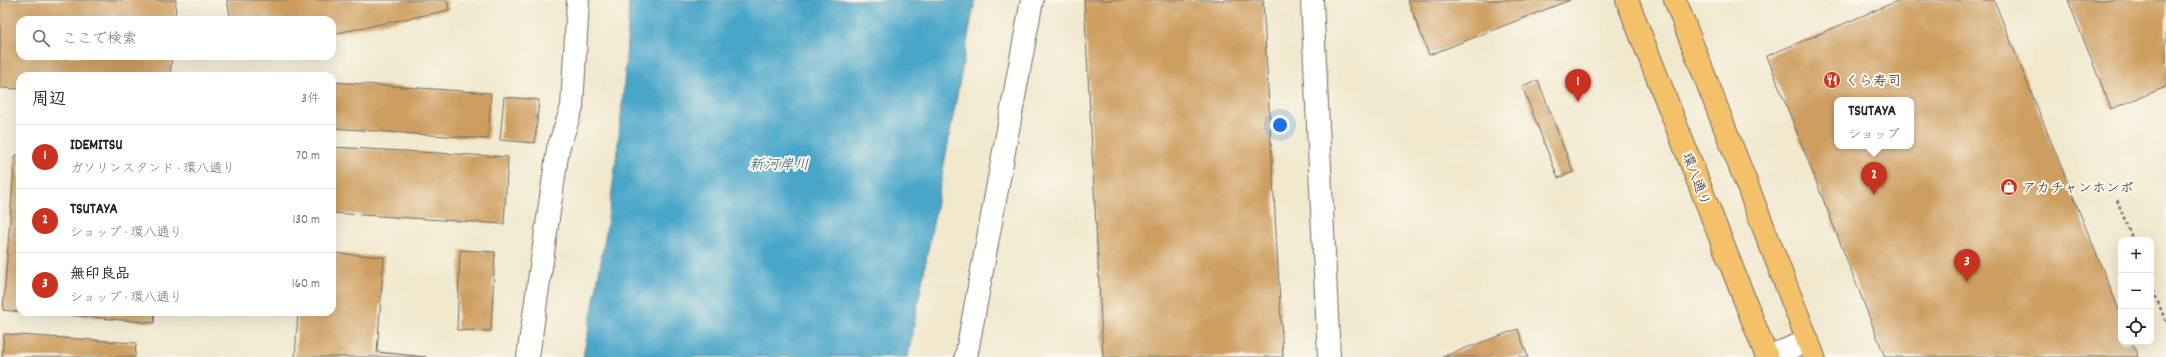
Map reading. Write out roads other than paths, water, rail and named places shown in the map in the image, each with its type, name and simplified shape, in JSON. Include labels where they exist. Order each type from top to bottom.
[{"type":"main road","name":"環八通り","points":[[1627,0],[1768,357]]},
{"type":"main road","points":[[1675,0],[1811,349]]},
{"type":"street","points":[[528,357],[558,149],[572,106],[578,0]]},
{"type":"street","points":[[966,357],[1032,0]]},
{"type":"street","points":[[1312,0],[1329,357]]},
{"type":"street","points":[[1768,357],[1811,349]]},
{"type":"water","name":"新河岸川","points":[[629,0],[975,0],[908,357],[583,357],[600,269],[614,180],[624,90]]},
{"type":"place","name":"くら寿司","points":[[1832,80]]},
{"type":"place","name":"IDEMITSU","points":[[1578,102]]},
{"type":"place","name":"アカチャンホンポ","points":[[2009,187]]},
{"type":"place","name":"TSUTAYA","points":[[1874,195]]},
{"type":"place","name":"無印良品","points":[[1967,282]]}]
